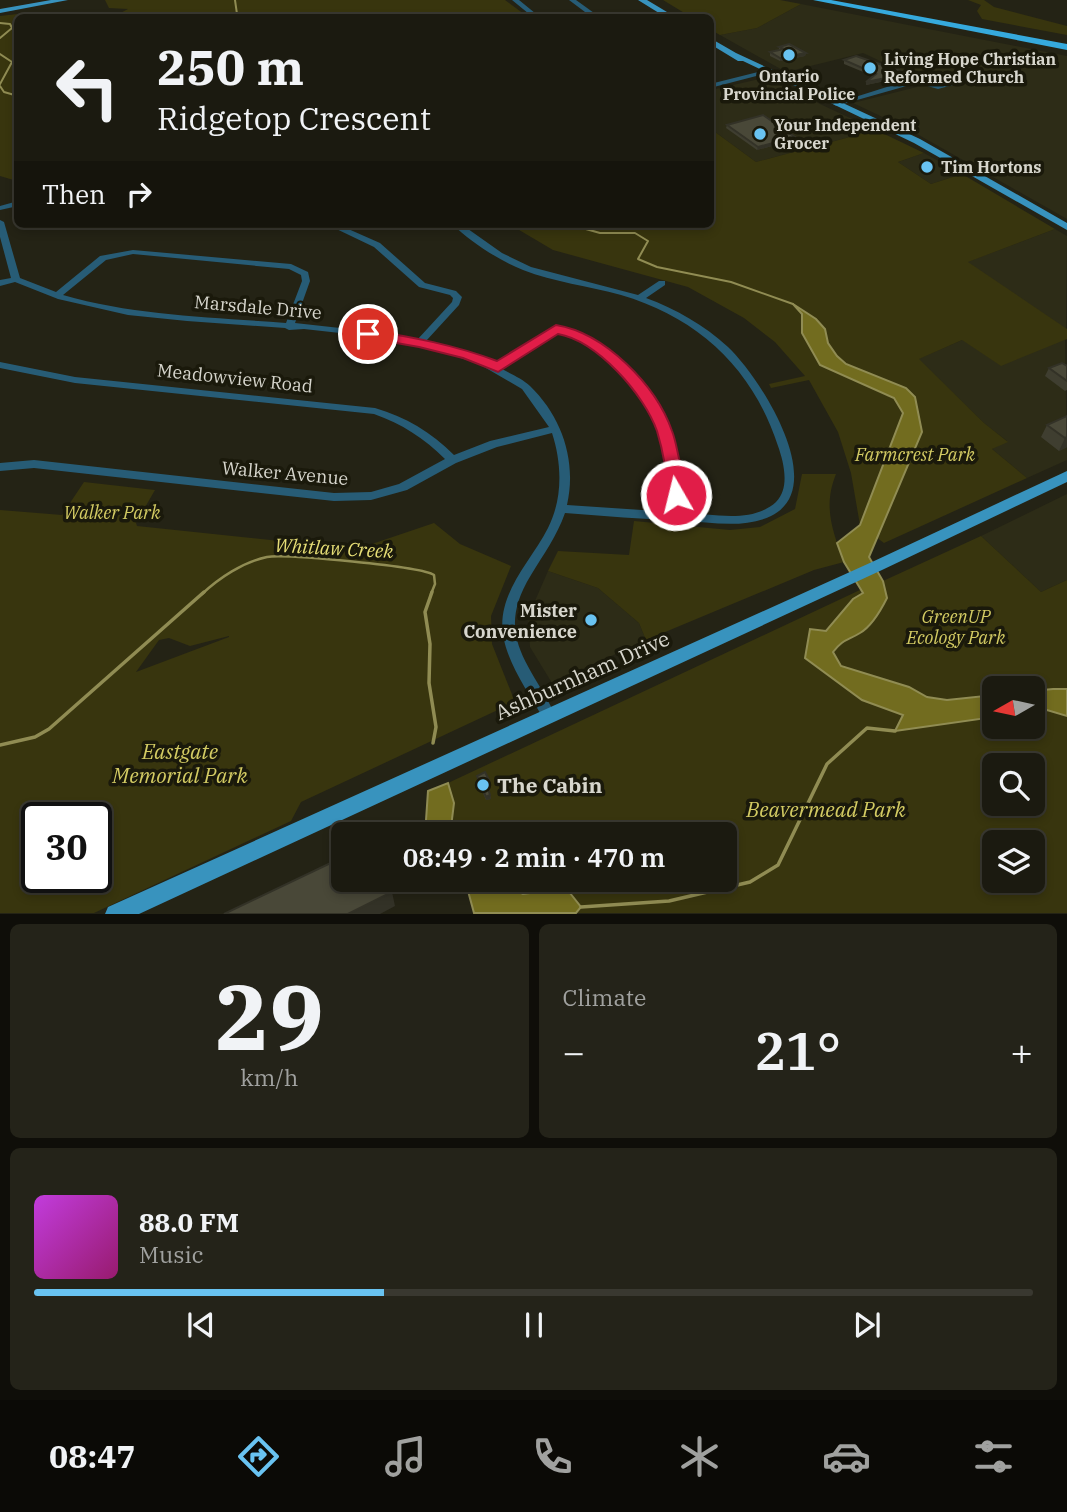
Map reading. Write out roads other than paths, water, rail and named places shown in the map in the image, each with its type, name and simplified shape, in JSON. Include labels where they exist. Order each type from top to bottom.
[{"type":"highway","points":[[817,0],[1067,47]]},
{"type":"highway","points":[[855,0],[1067,39]]},
{"type":"main road","points":[[0,11],[64,0]]},
{"type":"main road","points":[[642,0],[667,14]]},
{"type":"main road","points":[[651,0],[669,14]]},
{"type":"main road","points":[[714,42],[768,71],[917,141],[1067,228]]},
{"type":"main road","name":"Ashburnham Drive","points":[[115,914],[877,566],[1067,476]]},
{"type":"street","points":[[514,0],[533,14]]},
{"type":"street","points":[[572,0],[592,14]]},
{"type":"street","points":[[714,85],[768,71]]},
{"type":"street","points":[[836,104],[919,82]]},
{"type":"street","points":[[0,222],[16,279],[0,283]]},
{"type":"street","points":[[339,228],[377,245],[422,285],[453,293],[458,297],[456,303],[420,342]]},
{"type":"street","points":[[462,228],[509,261],[527,269],[640,298],[677,315],[718,343],[747,373],[765,402],[782,444],[790,475],[788,494],[778,507],[759,517],[730,519],[561,509]]},
{"type":"street","points":[[58,295],[96,262],[115,254],[133,252],[291,267],[305,274],[306,281],[289,327]]},
{"type":"street","name":"Marsdale Drive","points":[[16,279],[35,289],[142,314],[368,334],[420,342],[468,355],[498,367],[535,397],[551,418],[566,469],[561,509],[552,531],[517,590],[509,613],[510,638],[548,714]]},
{"type":"street","points":[[640,298],[662,283]]},
{"type":"street","points":[[498,367],[556,329],[593,343],[641,388],[664,429],[675,474],[678,516]]},
{"type":"street","name":"Meadowview Road","points":[[0,365],[75,380],[375,411],[407,422],[432,438],[452,460]]},
{"type":"street","name":"Walker Avenue","points":[[0,467],[47,466],[334,498],[371,496],[403,486],[452,460],[494,444],[555,429]]},
{"type":"waterway","points":[[235,0],[237,14]]},
{"type":"waterway","points":[[0,23],[10,24],[12,28],[0,38]]},
{"type":"waterway","points":[[0,54],[12,62],[0,84]]},
{"type":"waterway","points":[[0,86],[4,92],[14,95]]},
{"type":"waterway","points":[[582,228],[600,233],[635,233],[648,241],[638,259],[657,267],[731,282],[793,304]]},
{"type":"waterway","name":"Whitlaw Creek","points":[[202,594],[240,567],[267,557],[352,562],[424,572],[434,575],[435,584],[431,594]]},
{"type":"waterway","name":"Whitlaw Creek","points":[[0,745],[35,737],[49,729],[204,592]]},
{"type":"waterway","name":"Whitlaw Creek","points":[[432,592],[425,612],[430,644],[429,683],[436,727],[433,743]]},
{"type":"waterway","points":[[581,907],[669,901],[750,882],[778,865],[827,764],[867,728],[895,731]]},
{"type":"place","name":"Ontario Provincial Police","points":[[789,55]]},
{"type":"place","name":"Living Hope Christian Reformed Church","points":[[870,68]]},
{"type":"place","name":"Your Independent Grocer","points":[[760,134]]},
{"type":"place","name":"Tim Hortons","points":[[927,167]]},
{"type":"place","name":"Mister Convenience","points":[[591,620]]},
{"type":"place","name":"The Cabin","points":[[483,785]]},
{"type":"park label","name":"Farmcrest Park","points":[[915,454]]},
{"type":"park label","name":"Walker Park","points":[[112,512]]},
{"type":"park label","name":"GreenUP Ecology Park","points":[[956,626]]},
{"type":"park label","name":"Eastgate Memorial Park","points":[[180,763]]},
{"type":"park label","name":"Beavermead Park","points":[[826,809]]}]
